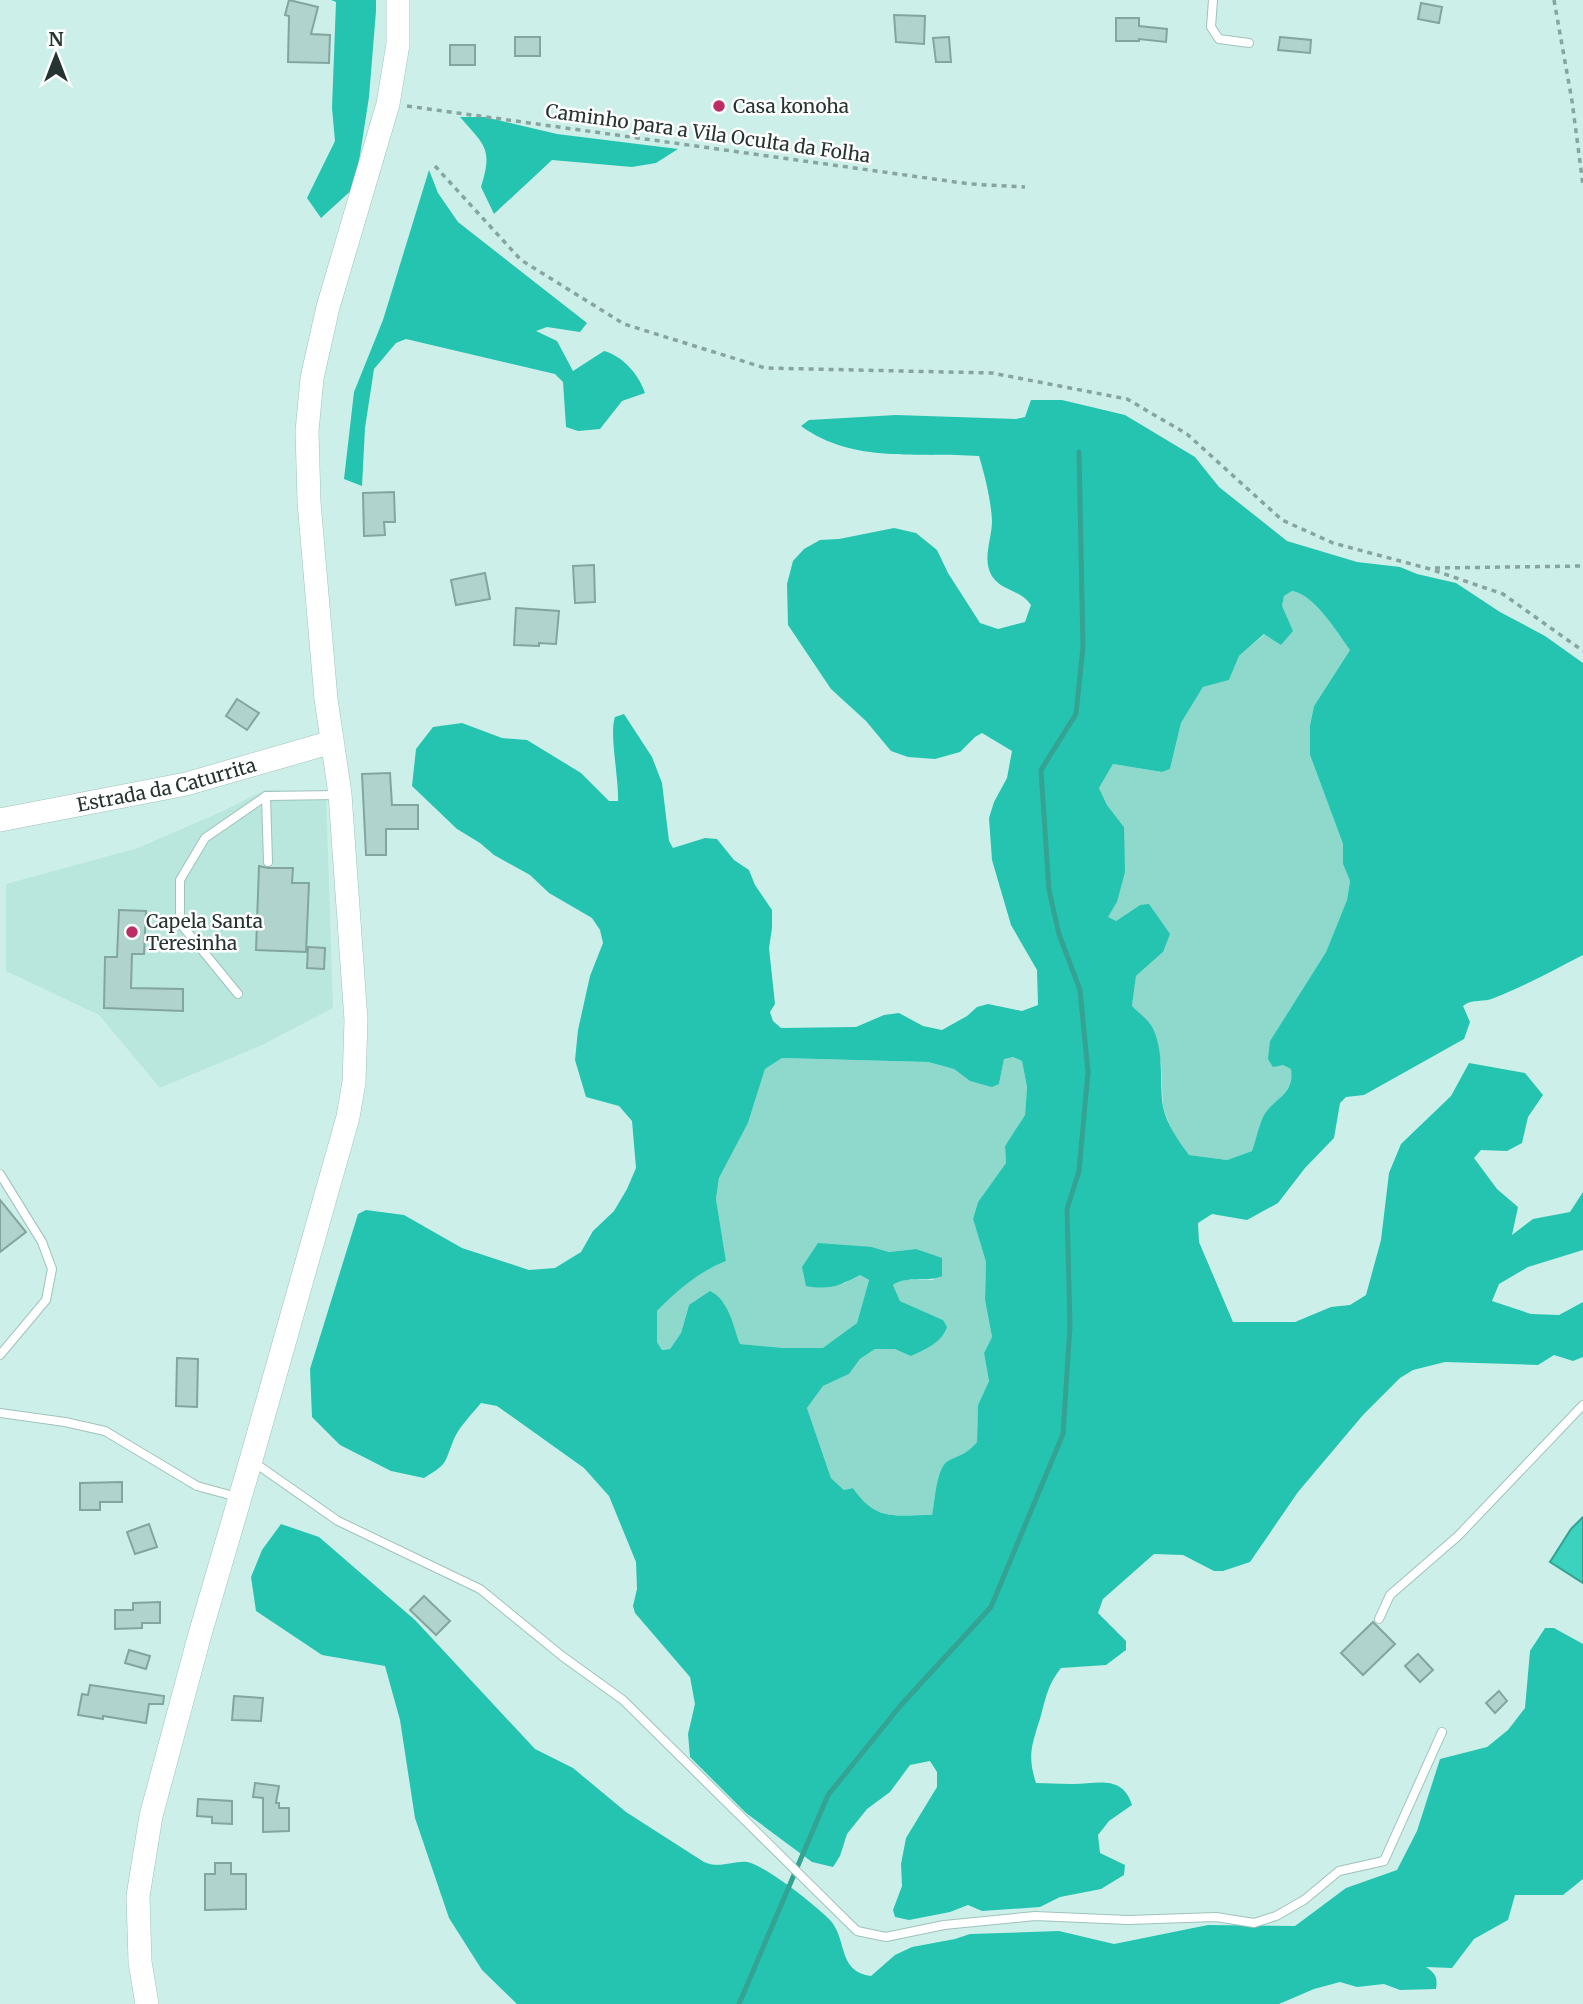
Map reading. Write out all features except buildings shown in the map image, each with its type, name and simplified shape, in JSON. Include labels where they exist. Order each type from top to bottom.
[{"type":"main road","points":[[147,2004],[140,1962],[138,1896],[151,1816],[200,1634],[348,1116],[354,1083],[356,1020],[340,794],[332,742],[309,502],[307,431],[312,378],[328,307],[388,104],[398,44],[398,0]]},
{"type":"main road","name":"Estrada da Caturrita","points":[[0,820],[186,784],[332,742]]},
{"type":"lane","points":[[1213,0],[1211,27],[1219,39],[1249,43]]},
{"type":"lane","points":[[238,994],[180,923],[180,880],[205,838],[267,796],[340,794]]},
{"type":"lane","points":[[267,796],[268,862]]},
{"type":"lane","points":[[0,1174],[42,1242],[52,1269],[46,1300],[0,1355]]},
{"type":"lane","points":[[1379,1619],[1390,1595],[1458,1536],[1583,1405]]},
{"type":"lane","points":[[0,1413],[65,1422],[105,1431],[197,1486],[240,1498]]},
{"type":"lane","points":[[251,1460],[338,1521],[480,1589],[562,1656],[624,1700],[857,1931],[886,1937],[944,1925],[1035,1916],[1128,1920],[1216,1917],[1254,1923],[1276,1916],[1304,1900],[1339,1871],[1384,1861],[1442,1732]]},
{"type":"path","points":[[1554,0],[1572,101],[1583,185]]},
{"type":"path","name":"Caminho para a Vila Oculta da Folha","points":[[388,104],[571,127],[970,184],[1025,187]]},
{"type":"path","points":[[435,166],[520,260],[624,324],[765,368],[992,373],[1127,399],[1187,434],[1282,520],[1333,543],[1430,569],[1503,594],[1583,651]]},
{"type":"path","points":[[1430,569],[1583,565]]},
{"type":"shaded area","points":[[331,0],[376,0],[376,11],[369,97],[355,187],[321,218],[307,198],[335,141],[332,108],[336,2]]},
{"type":"shaded area","points":[[460,117],[485,117],[557,134],[678,149],[656,163],[632,167],[552,160],[494,214],[481,187],[486,164],[484,148]]},
{"type":"shaded area","points":[[429,170],[438,193],[458,222],[587,323],[580,332],[547,327],[536,331],[557,341],[573,371],[604,351],[618,357],[629,367],[645,393],[622,401],[600,429],[578,431],[566,427],[563,382],[555,374],[406,339],[396,343],[374,369],[365,428],[362,486],[344,479],[354,392],[383,320]]},
{"type":"shaded area","points":[[1031,400],[1062,400],[1125,415],[1195,457],[1219,487],[1287,541],[1357,562],[1400,567],[1456,583],[1500,612],[1545,636],[1583,663],[1583,955],[1506,993],[1463,1006],[1470,1022],[1464,1039],[1364,1095],[1346,1097],[1340,1103],[1334,1138],[1305,1168],[1278,1203],[1247,1220],[1212,1214],[1198,1223],[1199,1242],[1233,1322],[1295,1322],[1331,1307],[1350,1305],[1366,1295],[1381,1240],[1389,1173],[1401,1144],[1451,1096],[1469,1063],[1525,1073],[1543,1095],[1528,1117],[1522,1143],[1507,1151],[1481,1150],[1474,1158],[1497,1189],[1518,1207],[1512,1235],[1533,1219],[1570,1212],[1583,1192],[1583,1250],[1528,1267],[1499,1284],[1492,1301],[1531,1314],[1559,1315],[1583,1302],[1583,1357],[1573,1361],[1554,1355],[1538,1365],[1445,1362],[1413,1370],[1400,1378],[1363,1415],[1298,1492],[1250,1562],[1223,1571],[1214,1571],[1183,1555],[1154,1554],[1103,1599],[1098,1613],[1126,1641],[1126,1650],[1106,1665],[1061,1668],[1048,1692],[1032,1750],[1036,1783],[1107,1783],[1122,1788],[1132,1805],[1109,1821],[1098,1835],[1100,1853],[1125,1865],[1124,1875],[1101,1889],[1060,1897],[1040,1907],[982,1911],[968,1905],[950,1912],[909,1920],[895,1917],[893,1910],[902,1886],[901,1864],[906,1838],[937,1787],[937,1772],[930,1761],[910,1765],[890,1792],[867,1809],[847,1834],[840,1856],[833,1867],[812,1862],[746,1813],[690,1757],[688,1734],[695,1704],[690,1677],[635,1613],[633,1606],[637,1589],[636,1562],[609,1496],[584,1468],[497,1406],[481,1403],[459,1430],[445,1462],[438,1469],[424,1478],[391,1471],[340,1445],[312,1417],[310,1369],[358,1214],[366,1210],[404,1215],[462,1248],[529,1270],[555,1268],[581,1252],[593,1231],[614,1211],[636,1168],[632,1121],[619,1106],[586,1097],[575,1060],[578,1030],[590,976],[603,943],[600,930],[592,918],[549,893],[530,875],[494,855],[457,829],[412,786],[416,749],[433,727],[462,723],[502,738],[527,740],[581,773],[609,801],[618,801],[613,724],[615,717],[624,714],[652,757],[662,783],[669,841],[673,848],[705,838],[717,839],[734,860],[749,870],[755,885],[772,910],[769,948],[775,1004],[770,1012],[773,1021],[781,1028],[856,1027],[884,1015],[899,1013],[923,1026],[942,1030],[977,1007],[988,1004],[1022,1011],[1038,1005],[1037,970],[1011,925],[992,860],[989,818],[1007,778],[1012,751],[982,733],[960,752],[935,759],[908,757],[891,751],[866,721],[831,689],[788,625],[787,584],[793,561],[804,549],[820,540],[894,528],[916,533],[937,550],[948,573],[980,623],[998,629],[1025,622],[1031,605],[995,580],[988,566],[992,521],[979,456],[864,451],[821,438],[801,426],[809,420],[896,415],[1016,419],[1025,417]],"holes":[[[1292,591],[1317,606],[1350,650],[1314,706],[1310,725],[1310,755],[1343,844],[1343,864],[1350,881],[1347,900],[1326,952],[1270,1041],[1268,1059],[1273,1067],[1283,1065],[1291,1069],[1290,1085],[1263,1117],[1252,1151],[1227,1160],[1189,1155],[1173,1132],[1163,1107],[1160,1054],[1155,1034],[1149,1022],[1132,1006],[1136,976],[1163,952],[1170,934],[1149,904],[1140,905],[1116,921],[1108,917],[1117,902],[1125,872],[1124,827],[1107,805],[1099,788],[1113,764],[1162,772],[1170,769],[1181,723],[1203,687],[1229,680],[1239,656],[1264,634],[1281,645],[1293,631],[1282,606],[1284,596]],[[1013,1057],[1022,1061],[1027,1087],[1025,1115],[1005,1146],[1006,1163],[978,1202],[973,1219],[986,1262],[985,1300],[992,1337],[984,1353],[989,1381],[978,1405],[977,1442],[944,1465],[938,1478],[932,1515],[887,1514],[870,1507],[853,1488],[844,1490],[831,1478],[807,1408],[823,1386],[849,1374],[860,1359],[875,1349],[895,1349],[911,1356],[941,1338],[947,1327],[943,1320],[900,1301],[893,1285],[904,1280],[942,1276],[942,1258],[916,1249],[889,1252],[872,1247],[818,1243],[802,1267],[806,1286],[834,1286],[860,1275],[869,1280],[857,1323],[823,1348],[740,1344],[726,1307],[710,1291],[689,1305],[681,1333],[670,1349],[662,1350],[657,1342],[657,1311],[689,1282],[726,1261],[716,1199],[719,1178],[748,1123],[765,1069],[782,1058],[928,1062],[954,1069],[970,1081],[992,1087],[999,1084],[1004,1059]]]},
{"type":"shaded area","points":[[1292,591],[1317,606],[1350,650],[1314,706],[1310,725],[1310,755],[1343,844],[1343,864],[1350,881],[1347,900],[1326,952],[1270,1041],[1283,1065],[1292,1069],[1292,1078],[1286,1091],[1263,1118],[1252,1151],[1227,1160],[1189,1155],[1172,1132],[1163,1107],[1161,1063],[1150,1024],[1132,1006],[1136,976],[1163,952],[1140,905],[1116,921],[1107,918],[1117,902],[1124,827],[1107,805],[1099,788],[1113,764],[1162,772],[1170,769],[1181,723],[1203,687],[1229,680],[1239,656],[1265,634],[1282,606],[1284,596]]},
{"type":"shaded area","points":[[265,790],[326,792],[333,1008],[262,1045],[160,1088],[99,1015],[6,971],[6,884],[138,848]]},
{"type":"shaded area","points":[[1013,1057],[1022,1061],[1027,1087],[1025,1115],[1005,1146],[1006,1163],[978,1202],[973,1219],[986,1262],[985,1300],[992,1337],[984,1353],[989,1381],[978,1405],[977,1442],[944,1465],[932,1515],[879,1512],[870,1507],[853,1488],[844,1490],[831,1478],[807,1408],[823,1386],[849,1374],[860,1359],[875,1349],[895,1349],[943,1320],[900,1301],[893,1285],[901,1280],[934,1280],[916,1249],[889,1252],[872,1247],[843,1284],[860,1275],[869,1280],[857,1323],[823,1349],[740,1344],[724,1303],[689,1305],[681,1333],[670,1349],[662,1350],[657,1342],[657,1311],[697,1276],[726,1261],[716,1199],[719,1178],[748,1123],[765,1069],[782,1058],[928,1062],[954,1069],[970,1081],[999,1084],[1004,1058]]},
{"type":"shaded area","points":[[1583,1517],[1583,1583],[1550,1562],[1571,1529]]},
{"type":"shaded area","points":[[281,1524],[319,1537],[415,1620],[535,1749],[573,1768],[626,1812],[704,1862],[717,1865],[751,1863],[781,1880],[830,1920],[853,1968],[871,1976],[895,1955],[912,1947],[970,1934],[1059,1931],[1114,1944],[1208,1925],[1295,1926],[1346,1888],[1397,1870],[1417,1831],[1440,1759],[1487,1747],[1508,1730],[1525,1708],[1530,1651],[1545,1628],[1554,1628],[1583,1644],[1583,1879],[1563,1895],[1515,1895],[1508,1920],[1474,1939],[1452,1968],[1426,1967],[1435,1976],[1436,1989],[1400,1990],[1384,1984],[1357,1987],[1340,1982],[1314,1989],[1279,2004],[517,2004],[482,1970],[449,1918],[415,1818],[400,1720],[385,1666],[322,1655],[256,1611],[251,1577],[262,1550]]},
{"type":"waterway","points":[[739,2004],[828,1795],[901,1705],[991,1607],[1063,1434],[1070,1326],[1067,1209],[1079,1171],[1088,1072],[1080,990],[1059,934],[1049,890],[1041,770],[1076,714],[1083,647],[1079,452]]},
{"type":"place","name":"Casa konoha","points":[[719,106]]},
{"type":"place","name":"Capela Santa Teresinha","points":[[132,932]]}]
